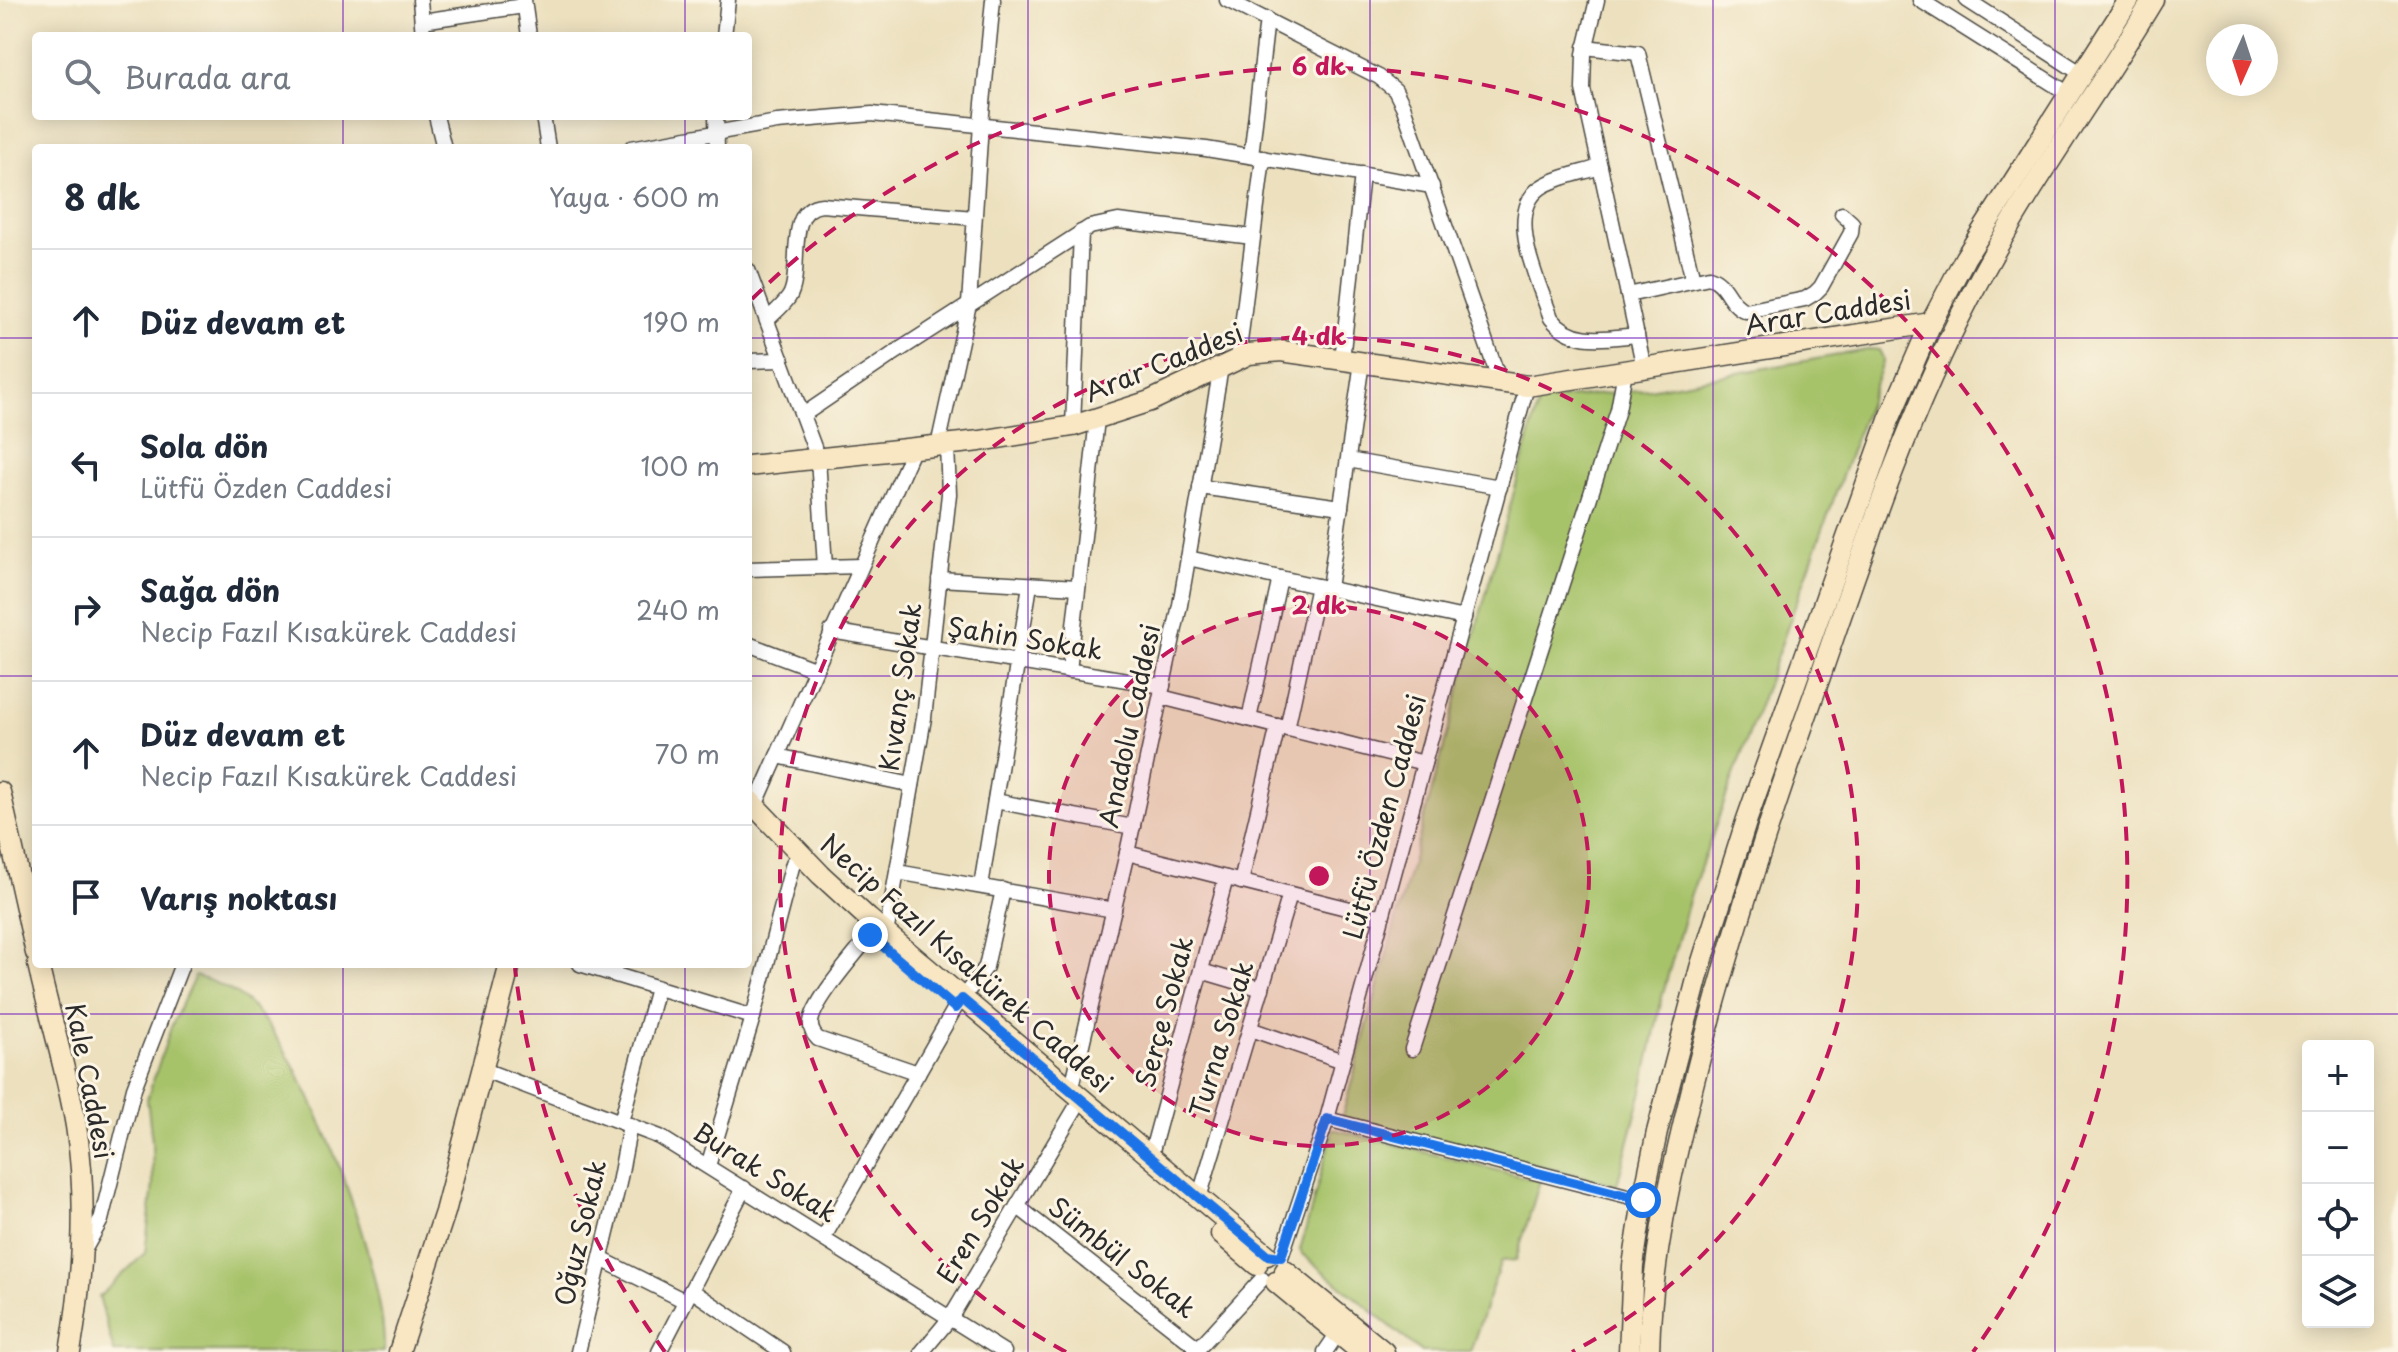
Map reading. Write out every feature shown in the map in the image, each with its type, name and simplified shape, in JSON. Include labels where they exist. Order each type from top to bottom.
[{"type":"street","points":[[420,0],[422,29],[524,3],[528,32]]},
{"type":"street","points":[[724,32],[728,0]]},
{"type":"street","name":"Kıvanç Sokak","points":[[878,935],[897,872],[924,718],[949,494],[942,446],[969,304],[993,0]]},
{"type":"street","points":[[1227,0],[1390,85],[1403,106],[1500,382]]},
{"type":"street","points":[[1412,1049],[1618,410],[1634,369],[1637,335],[1583,89],[1585,47],[1597,0]]},
{"type":"street","points":[[1920,0],[2069,94]]},
{"type":"street","points":[[1967,0],[2082,74]]},
{"type":"street","points":[[1629,1352],[1633,1266],[1643,1200],[1657,1132],[1696,982],[1731,863],[1889,420],[1931,323],[1978,237],[2129,0]]},
{"type":"street","points":[[1649,1352],[1653,1282],[1663,1211],[1721,975],[1771,816],[1908,434],[1971,294],[2037,182],[2153,0]]},
{"type":"street","name":"Anadolu Caddesi","points":[[1073,1100],[1162,692],[1200,487],[1230,363],[1253,237],[1267,19]]},
{"type":"street","points":[[1585,47],[1638,53],[1693,280]]},
{"type":"street","points":[[678,144],[714,132],[777,122],[872,114],[1206,149],[1432,186]]},
{"type":"street","points":[[437,120],[443,144]]},
{"type":"street","points":[[544,120],[547,144]]},
{"type":"street","points":[[716,120],[716,144]]},
{"type":"street","points":[[1600,167],[1538,189],[1525,211],[1524,238],[1551,318],[1560,328],[1573,336],[1590,339],[1637,335]]},
{"type":"street","points":[[1241,882],[1282,727],[1324,587],[1341,507],[1348,460],[1362,174]]},
{"type":"street","points":[[767,320],[790,296],[801,217],[811,208],[822,205],[974,218]]},
{"type":"street","points":[[1628,295],[1706,277],[1716,279],[1732,304],[1746,311],[1805,299],[1821,287],[1851,233],[1852,223],[1842,214]]},
{"type":"street","points":[[803,415],[969,304],[1081,232],[1100,224],[1118,221],[1253,237]]},
{"type":"street","points":[[1073,426],[1081,232]]},
{"type":"street","points":[[752,290],[767,320],[818,458],[825,567]]},
{"type":"street","name":"Arar Caddesi","points":[[752,466],[942,446],[1073,426],[1150,401],[1230,363],[1271,351],[1527,386],[1931,323]]},
{"type":"street","points":[[752,361],[782,360]]},
{"type":"street","name":"Lütfü Özden Caddesi","points":[[1271,1268],[1327,1119],[1527,386]]},
{"type":"street","points":[[1069,671],[1097,419]]},
{"type":"street","points":[[752,803],[777,756],[914,448]]},
{"type":"street","points":[[1348,460],[1500,487]]},
{"type":"street","points":[[1200,487],[1341,507]]},
{"type":"street","points":[[1188,558],[1464,618]]},
{"type":"street","points":[[752,569],[861,566]]},
{"type":"street","points":[[1249,719],[1280,578]]},
{"type":"street","points":[[939,579],[1078,587]]},
{"type":"street","points":[[981,886],[1030,585]]},
{"type":"street","name":"Şahin Sokak","points":[[831,631],[1069,671],[1162,692],[1249,719],[1424,763]]},
{"type":"street","points":[[752,646],[814,669]]},
{"type":"street","points":[[777,756],[912,785]]},
{"type":"street","points":[[0,792],[32,935]]},
{"type":"street","points":[[995,801],[1133,827]]},
{"type":"street","name":"Necip Fazıl Kısakürek Caddesi","points":[[752,809],[878,935]]},
{"type":"street","name":"Necip Fazıl Kısakürek Caddesi","points":[[752,810],[793,863],[1271,1268],[1384,1352]]},
{"type":"street","points":[[1127,853],[1382,917]]},
{"type":"street","points":[[708,1166],[753,1017],[793,863]]},
{"type":"street","points":[[897,872],[1114,910]]},
{"type":"street","name":"Serçe Sokak","points":[[1150,1158],[1226,878]]},
{"type":"street","points":[[824,1237],[959,1003],[982,974],[989,960],[1003,890]]},
{"type":"street","name":"Turna Sokak","points":[[1199,1198],[1290,894]]},
{"type":"street","points":[[878,935],[822,998],[811,1020],[811,1028],[818,1039],[918,1073]]},
{"type":"street","name":"Kale Caddesi","points":[[39,968],[76,1125],[83,1200],[82,1254],[70,1352]]},
{"type":"street","points":[[82,1254],[101,1220],[134,1088],[180,968]]},
{"type":"street","points":[[399,1352],[445,1212],[509,968]]},
{"type":"street","points":[[612,969],[657,988],[753,1017]]},
{"type":"street","points":[[1201,971],[1262,989]]},
{"type":"street","name":"Oğuz Sokak","points":[[578,1352],[619,1183],[625,1124],[657,988]]},
{"type":"street","points":[[1250,1029],[1343,1061]]},
{"type":"street","name":"Burak Sokak","points":[[484,1070],[660,1137],[1004,1352]]},
{"type":"street","name":"Necip Fazıl Kısakürek Caddesi","points":[[1073,1100],[1199,1198],[1361,1352]]},
{"type":"street","name":"Eren Sokak","points":[[922,1352],[951,1317],[1017,1206],[1073,1100]]},
{"type":"street","points":[[1327,1119],[1643,1200]]},
{"type":"street","points":[[659,1352],[744,1188]]},
{"type":"street","name":"Sümbül Sokak","points":[[1017,1206],[1197,1350]]},
{"type":"street","points":[[601,1259],[688,1296],[783,1352]]},
{"type":"street","points":[[1197,1350],[1271,1268]]},
{"type":"street","points":[[1325,1352],[1338,1333]]},
{"type":"green space","points":[[1879,350],[1884,360],[1690,897],[1663,993],[1642,1091],[1617,1185],[1342,1117],[1539,401],[1649,389]]},
{"type":"green space","points":[[195,976],[226,988],[247,1002],[275,1036],[298,1074],[341,1171],[359,1223],[382,1317],[384,1352],[114,1352],[99,1297],[145,1253],[153,1185],[147,1099],[171,1027]]},
{"type":"green space","points":[[1333,1129],[1540,1181],[1516,1260],[1501,1261],[1470,1352],[1422,1352],[1302,1254],[1300,1250]]},
{"type":"route","points":[[870,935],[955,1008],[962,999],[1267,1255],[1281,1257],[1327,1119],[1643,1200]]}]
